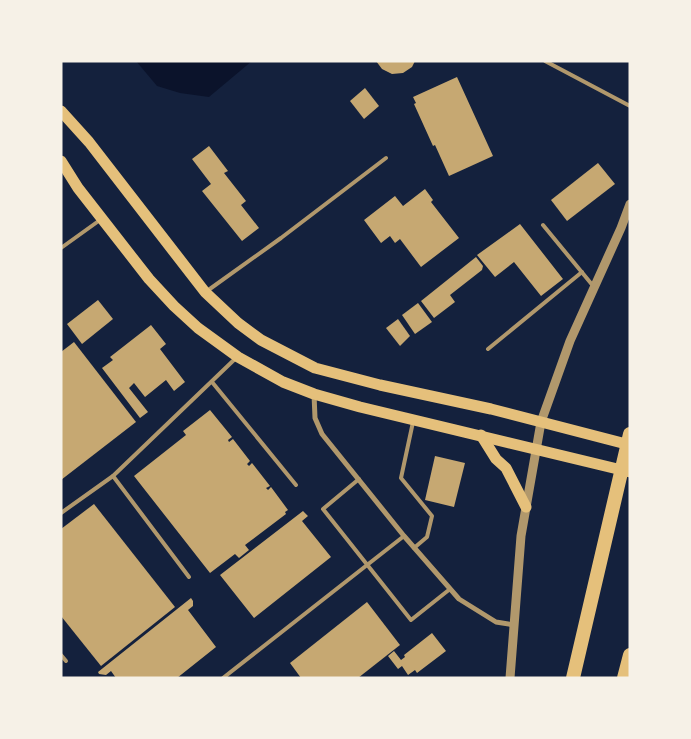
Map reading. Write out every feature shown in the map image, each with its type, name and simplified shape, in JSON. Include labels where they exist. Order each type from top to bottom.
[{"type":"highway","points":[[573,678],[630,434]]},
{"type":"highway","points":[[624,678],[630,655]]},
{"type":"main road","points":[[61,111],[89,142],[205,292],[238,323],[261,340],[315,368],[380,385],[491,409],[630,445]]},
{"type":"main road","points":[[61,160],[78,188],[149,278],[174,306],[198,328],[238,357],[283,382],[314,394],[360,407],[630,472]]},
{"type":"main road","points":[[481,435],[496,460],[506,468],[526,507]]},
{"type":"street","points":[[510,678],[521,536],[541,422],[570,341],[622,228],[630,204]]},
{"type":"street","points":[[314,394],[315,418],[322,434],[404,536],[459,600],[496,622],[514,625]]},
{"type":"lane","points":[[545,61],[630,106]]},
{"type":"lane","points":[[205,292],[281,238],[386,158]]},
{"type":"lane","points":[[61,248],[102,219]]},
{"type":"lane","points":[[543,225],[594,287]]},
{"type":"lane","points":[[488,349],[582,272]]},
{"type":"lane","points":[[61,513],[113,476],[238,357]]},
{"type":"lane","points":[[212,382],[296,485]]},
{"type":"lane","points":[[414,420],[401,478],[432,516],[427,537],[414,548]]},
{"type":"lane","points":[[113,476],[189,578]]},
{"type":"lane","points":[[359,479],[324,509],[411,620],[450,589]]},
{"type":"lane","points":[[223,678],[404,536]]},
{"type":"lane","points":[[61,655],[66,661]]},
{"type":"water","points":[[136,61],[252,61],[209,97],[180,93],[157,86]]},
{"type":"building","points":[[376,61],[415,61],[412,67],[403,73],[392,74],[382,69]]},
{"type":"building","points":[[457,77],[493,156],[449,176],[435,145],[433,146],[414,104],[416,103],[413,97]]},
{"type":"building","points":[[365,88],[379,106],[364,119],[350,101]]},
{"type":"building","points":[[209,146],[228,171],[224,173],[246,201],[241,205],[259,228],[242,241],[202,191],[211,184],[192,159]]},
{"type":"building","points":[[598,163],[615,184],[567,221],[551,200]]},
{"type":"building","points":[[425,189],[433,200],[431,202],[459,238],[421,267],[400,239],[395,243],[390,236],[381,243],[364,220],[395,196],[403,206]]},
{"type":"building","points":[[520,224],[563,279],[541,296],[514,262],[495,277],[477,255]]},
{"type":"building","points":[[476,257],[483,266],[482,270],[450,295],[455,302],[434,318],[421,301]]},
{"type":"building","points":[[98,300],[113,319],[82,344],[67,324]]},
{"type":"building","points":[[418,303],[432,322],[415,334],[402,315]]},
{"type":"building","points":[[398,319],[410,336],[400,346],[386,328]]},
{"type":"building","points":[[151,325],[166,344],[160,349],[185,382],[174,391],[166,380],[145,397],[134,383],[129,388],[148,412],[140,418],[102,368],[113,360],[110,357]]},
{"type":"building","points":[[74,342],[136,422],[61,480],[61,352]]},
{"type":"building","points":[[210,410],[232,437],[228,440],[229,442],[233,439],[250,461],[247,464],[249,466],[252,463],[270,486],[266,488],[268,490],[271,487],[288,510],[285,512],[286,514],[245,545],[249,550],[239,558],[235,554],[210,573],[134,476],[186,435],[183,431]]},
{"type":"building","points":[[435,456],[465,463],[454,507],[425,500]]},
{"type":"building","points":[[94,504],[175,607],[101,666],[61,616],[61,529]]},
{"type":"building","points":[[303,511],[308,516],[302,521],[331,557],[254,618],[220,575]]},
{"type":"building","points":[[191,598],[193,606],[188,610],[216,647],[177,678],[116,678],[111,671],[106,675],[99,674],[98,672]]},
{"type":"building","points":[[367,602],[400,645],[358,678],[301,678],[290,663]]},
{"type":"building","points":[[432,633],[446,651],[417,673],[415,670],[408,675],[402,666],[398,669],[388,656],[394,651],[401,660],[405,657],[404,655]]}]
